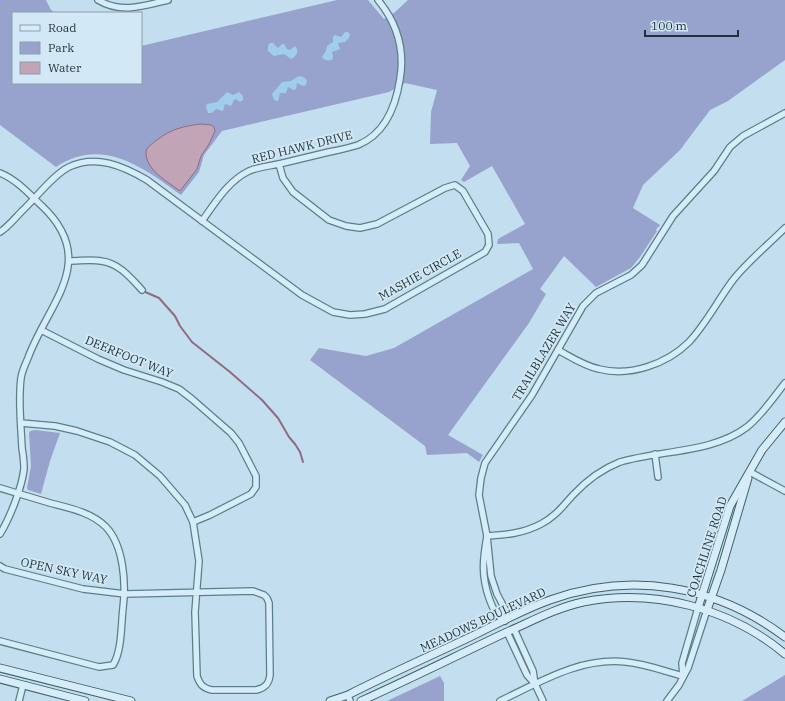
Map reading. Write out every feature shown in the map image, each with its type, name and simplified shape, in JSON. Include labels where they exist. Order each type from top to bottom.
[{"type":"main road","name":"COACHLINE ROAD","points":[[698,608],[730,506],[770,440],[785,422]]},
{"type":"main road","name":"COACHLINE ROAD","points":[[707,610],[750,472]]},
{"type":"main road","name":"MEADOWS BOULEVARD","points":[[330,701],[349,698],[550,600],[569,594],[600,588],[634,585],[652,586],[682,590],[702,595],[729,604],[758,618],[785,637]]},
{"type":"main road","name":"MEADOWS BOULEVARD","points":[[361,701],[544,615],[584,602],[613,598],[663,599],[707,610],[724,616],[751,629],[764,637],[785,654]]},
{"type":"main road","points":[[456,656],[458,652],[464,648],[502,629],[505,621]]},
{"type":"main road","points":[[0,668],[131,701]]},
{"type":"main road","points":[[0,679],[85,701]]},
{"type":"street","points":[[98,0],[114,7],[129,8],[168,0]]},
{"type":"street","name":"RED HAWK DRIVE","points":[[202,221],[225,190],[236,179],[250,170],[360,144],[376,133],[387,120],[400,82],[402,56],[399,40],[391,18],[378,0]]},
{"type":"street","name":"TRAILBLAZER WAY","points":[[487,536],[483,561],[485,587],[497,616],[505,621],[506,611],[495,590],[492,576],[487,536],[479,495],[485,463],[524,408],[577,315],[589,299],[602,290],[631,275],[642,265],[673,216],[714,171],[730,147],[743,136],[785,114]]},
{"type":"street","name":"MASHIE CIRCLE","points":[[0,232],[68,167],[88,161],[101,161],[114,164],[147,180],[302,295],[333,312],[350,315],[366,314],[385,309],[484,252],[490,245],[488,234],[463,191],[455,185],[445,188],[377,224],[360,228],[346,226],[329,220],[293,192],[283,178],[279,164]]},
{"type":"street","points":[[0,173],[17,183],[54,217],[62,230],[67,245],[69,261],[68,274],[62,290],[31,350],[21,376],[20,393],[24,469],[18,493],[0,534]]},
{"type":"street","points":[[558,350],[600,370],[615,371],[638,369],[664,361],[674,355],[690,341],[741,271],[785,228]]},
{"type":"street","points":[[69,261],[101,261],[110,263],[129,275],[142,290]]},
{"type":"street","name":"DEERFOOT WAY","points":[[41,330],[98,359],[178,389],[192,399],[231,433],[239,443],[256,476],[256,487],[251,494],[193,522]]},
{"type":"street","points":[[487,536],[515,533],[541,524],[558,512],[584,484],[608,467],[631,459],[712,445],[736,434],[756,419],[785,383]]},
{"type":"street","points":[[21,423],[55,426],[77,431],[110,442],[136,455],[160,476],[185,504],[193,522],[199,561],[196,593]]},
{"type":"street","points":[[655,454],[658,477]]},
{"type":"street","points":[[750,472],[785,491]]},
{"type":"street","points":[[0,488],[84,513],[97,520],[106,528],[116,543],[122,563],[124,594],[119,652],[113,665],[99,667],[0,641]]},
{"type":"street","name":"OPEN SKY WAY","points":[[0,566],[5,569],[83,589],[124,594],[253,591],[264,595],[269,603],[270,675],[267,686],[256,690],[212,690],[201,686],[197,676],[196,593]]},
{"type":"street","points":[[683,676],[682,663],[698,608]]},
{"type":"street","points":[[667,701],[688,668],[707,610]]},
{"type":"street","points":[[514,629],[533,672],[535,684],[543,701]]},
{"type":"street","points":[[507,632],[527,675],[535,684]]},
{"type":"street","points":[[500,701],[578,666],[602,661],[633,663],[683,676]]},
{"type":"street","points":[[19,701],[23,685]]},
{"type":"green space","points":[[0,0],[46,0],[54,12],[12,12],[12,84],[142,84],[142,46],[337,0],[368,0],[384,19],[395,12],[408,0],[785,0],[785,60],[728,101],[710,110],[680,150],[643,185],[633,208],[660,225],[640,257],[631,268],[596,287],[564,256],[540,289],[546,294],[529,323],[448,435],[483,455],[479,462],[467,453],[427,455],[425,446],[310,360],[319,348],[366,356],[394,348],[533,269],[519,243],[497,244],[498,239],[525,224],[492,166],[464,182],[461,180],[470,166],[457,143],[430,144],[431,112],[437,90],[405,83],[389,92],[222,131],[204,155],[199,172],[181,195],[137,166],[122,159],[106,155],[90,154],[73,158],[56,167],[0,125]]},
{"type":"green space","points":[[35,430],[60,433],[50,461],[41,494],[28,490],[27,488],[31,466],[29,433],[30,431]]},
{"type":"green space","points":[[785,675],[785,701],[742,701]]},
{"type":"green space","points":[[440,676],[444,683],[444,701],[387,701]]},
{"type":"sand","points":[[345,32],[350,34],[349,38],[345,42],[338,43],[340,49],[332,52],[332,60],[323,59],[322,57],[327,46],[333,42],[333,37],[335,35],[341,37]]},
{"type":"sand","points":[[270,43],[273,43],[278,48],[284,44],[287,49],[290,50],[295,46],[297,54],[291,59],[284,54],[274,56],[268,51],[268,46]]},
{"type":"sand","points":[[301,76],[305,78],[307,81],[306,85],[303,86],[297,83],[296,89],[294,90],[288,87],[286,93],[280,93],[278,101],[274,100],[272,94],[282,82],[291,81]]},
{"type":"sand","points":[[227,92],[233,95],[239,92],[243,96],[243,100],[240,102],[236,99],[231,106],[225,104],[223,111],[216,109],[212,113],[208,113],[206,107],[207,104],[217,102]]},
{"type":"water","points":[[201,124],[211,125],[214,127],[215,131],[201,156],[197,169],[180,191],[163,179],[153,169],[149,164],[146,151],[151,145],[167,133],[183,127]]},
{"type":"waterway","points":[[143,291],[159,298],[175,316],[180,326],[192,342],[262,400],[278,418],[300,452],[303,462]]}]
